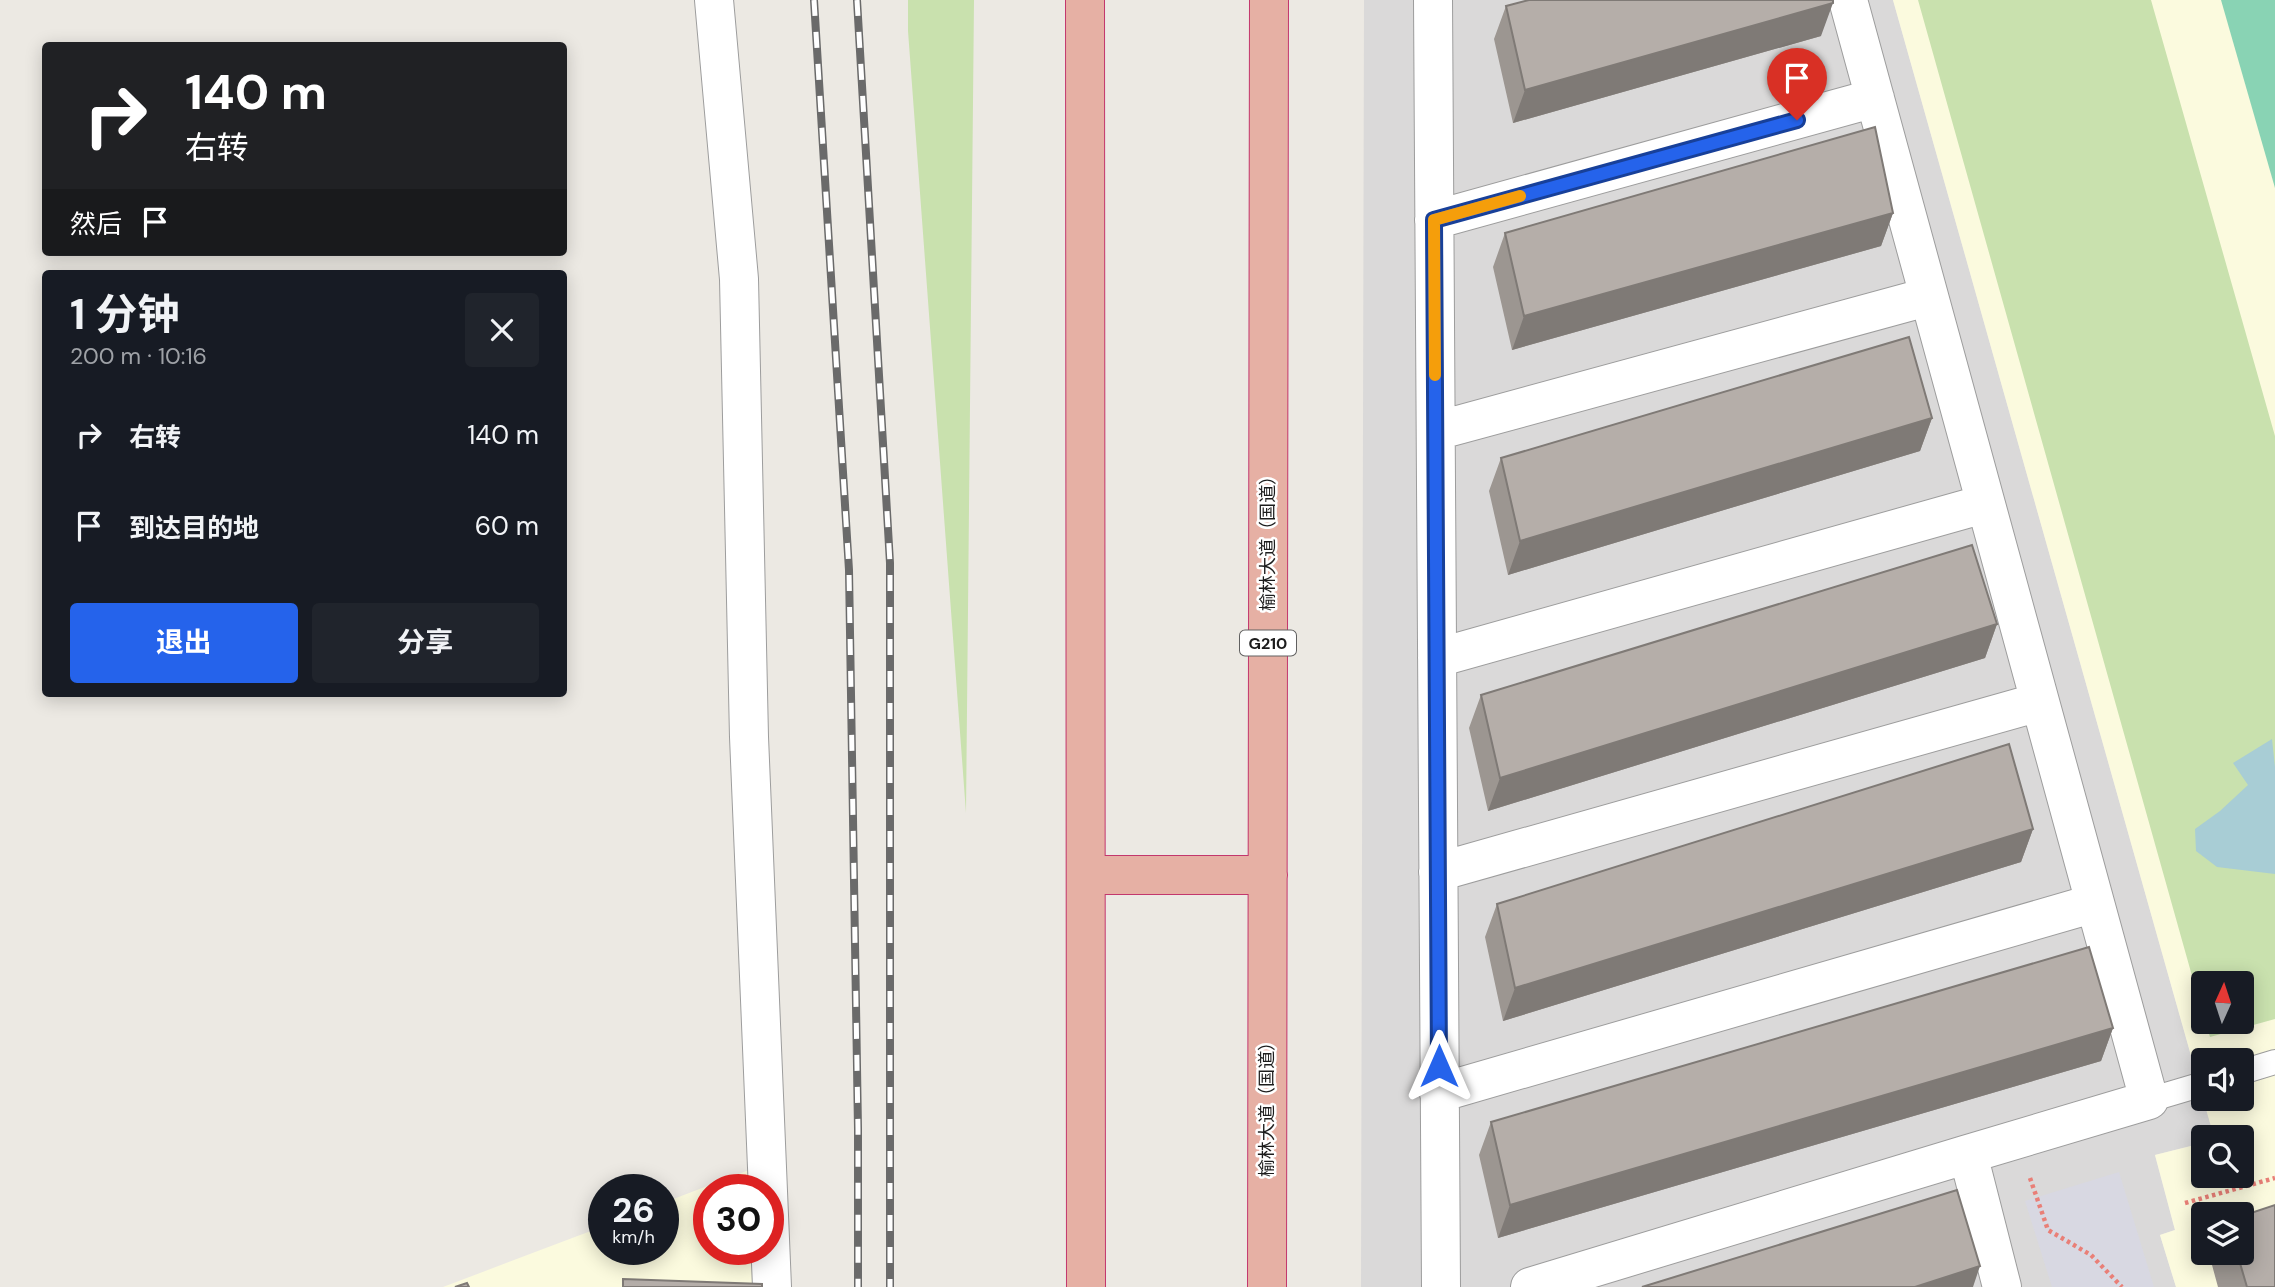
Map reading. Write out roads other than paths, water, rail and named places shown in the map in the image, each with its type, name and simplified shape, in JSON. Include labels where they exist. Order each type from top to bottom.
[{"type":"highway","points":[[1085,0],[1086,1287]]},
{"type":"highway","name":"榆林大道（国道）","points":[[1267,1287],[1269,0]]},
{"type":"highway","points":[[1086,875],[1268,875]]},
{"type":"street","points":[[714,0],[739,279],[749,737],[772,1287]]},
{"type":"street","points":[[1433,0],[1441,1287]]},
{"type":"street","points":[[1530,1287],[2149,1100],[1927,297],[1848,0]]},
{"type":"street","points":[[1434,220],[1875,98]]},
{"type":"street","points":[[1436,430],[1927,297]]},
{"type":"street","points":[[1437,658],[1984,504]]},
{"type":"street","points":[[1438,872],[2039,702]]},
{"type":"street","points":[[1440,1093],[2095,904]]},
{"type":"street","points":[[1968,1154],[2002,1287]]},
{"type":"lane","points":[[2254,1068],[2275,1062]]},
{"type":"lane","points":[[2149,1100],[2191,1088]]},
{"type":"water","points":[[2272,739],[2275,767],[2275,874],[2217,867],[2196,851],[2195,829],[2220,811],[2248,785],[2233,763]]},
{"type":"railway","points":[[814,0],[849,570],[858,1287]]},
{"type":"railway","points":[[857,0],[890,563],[890,1287]]}]
